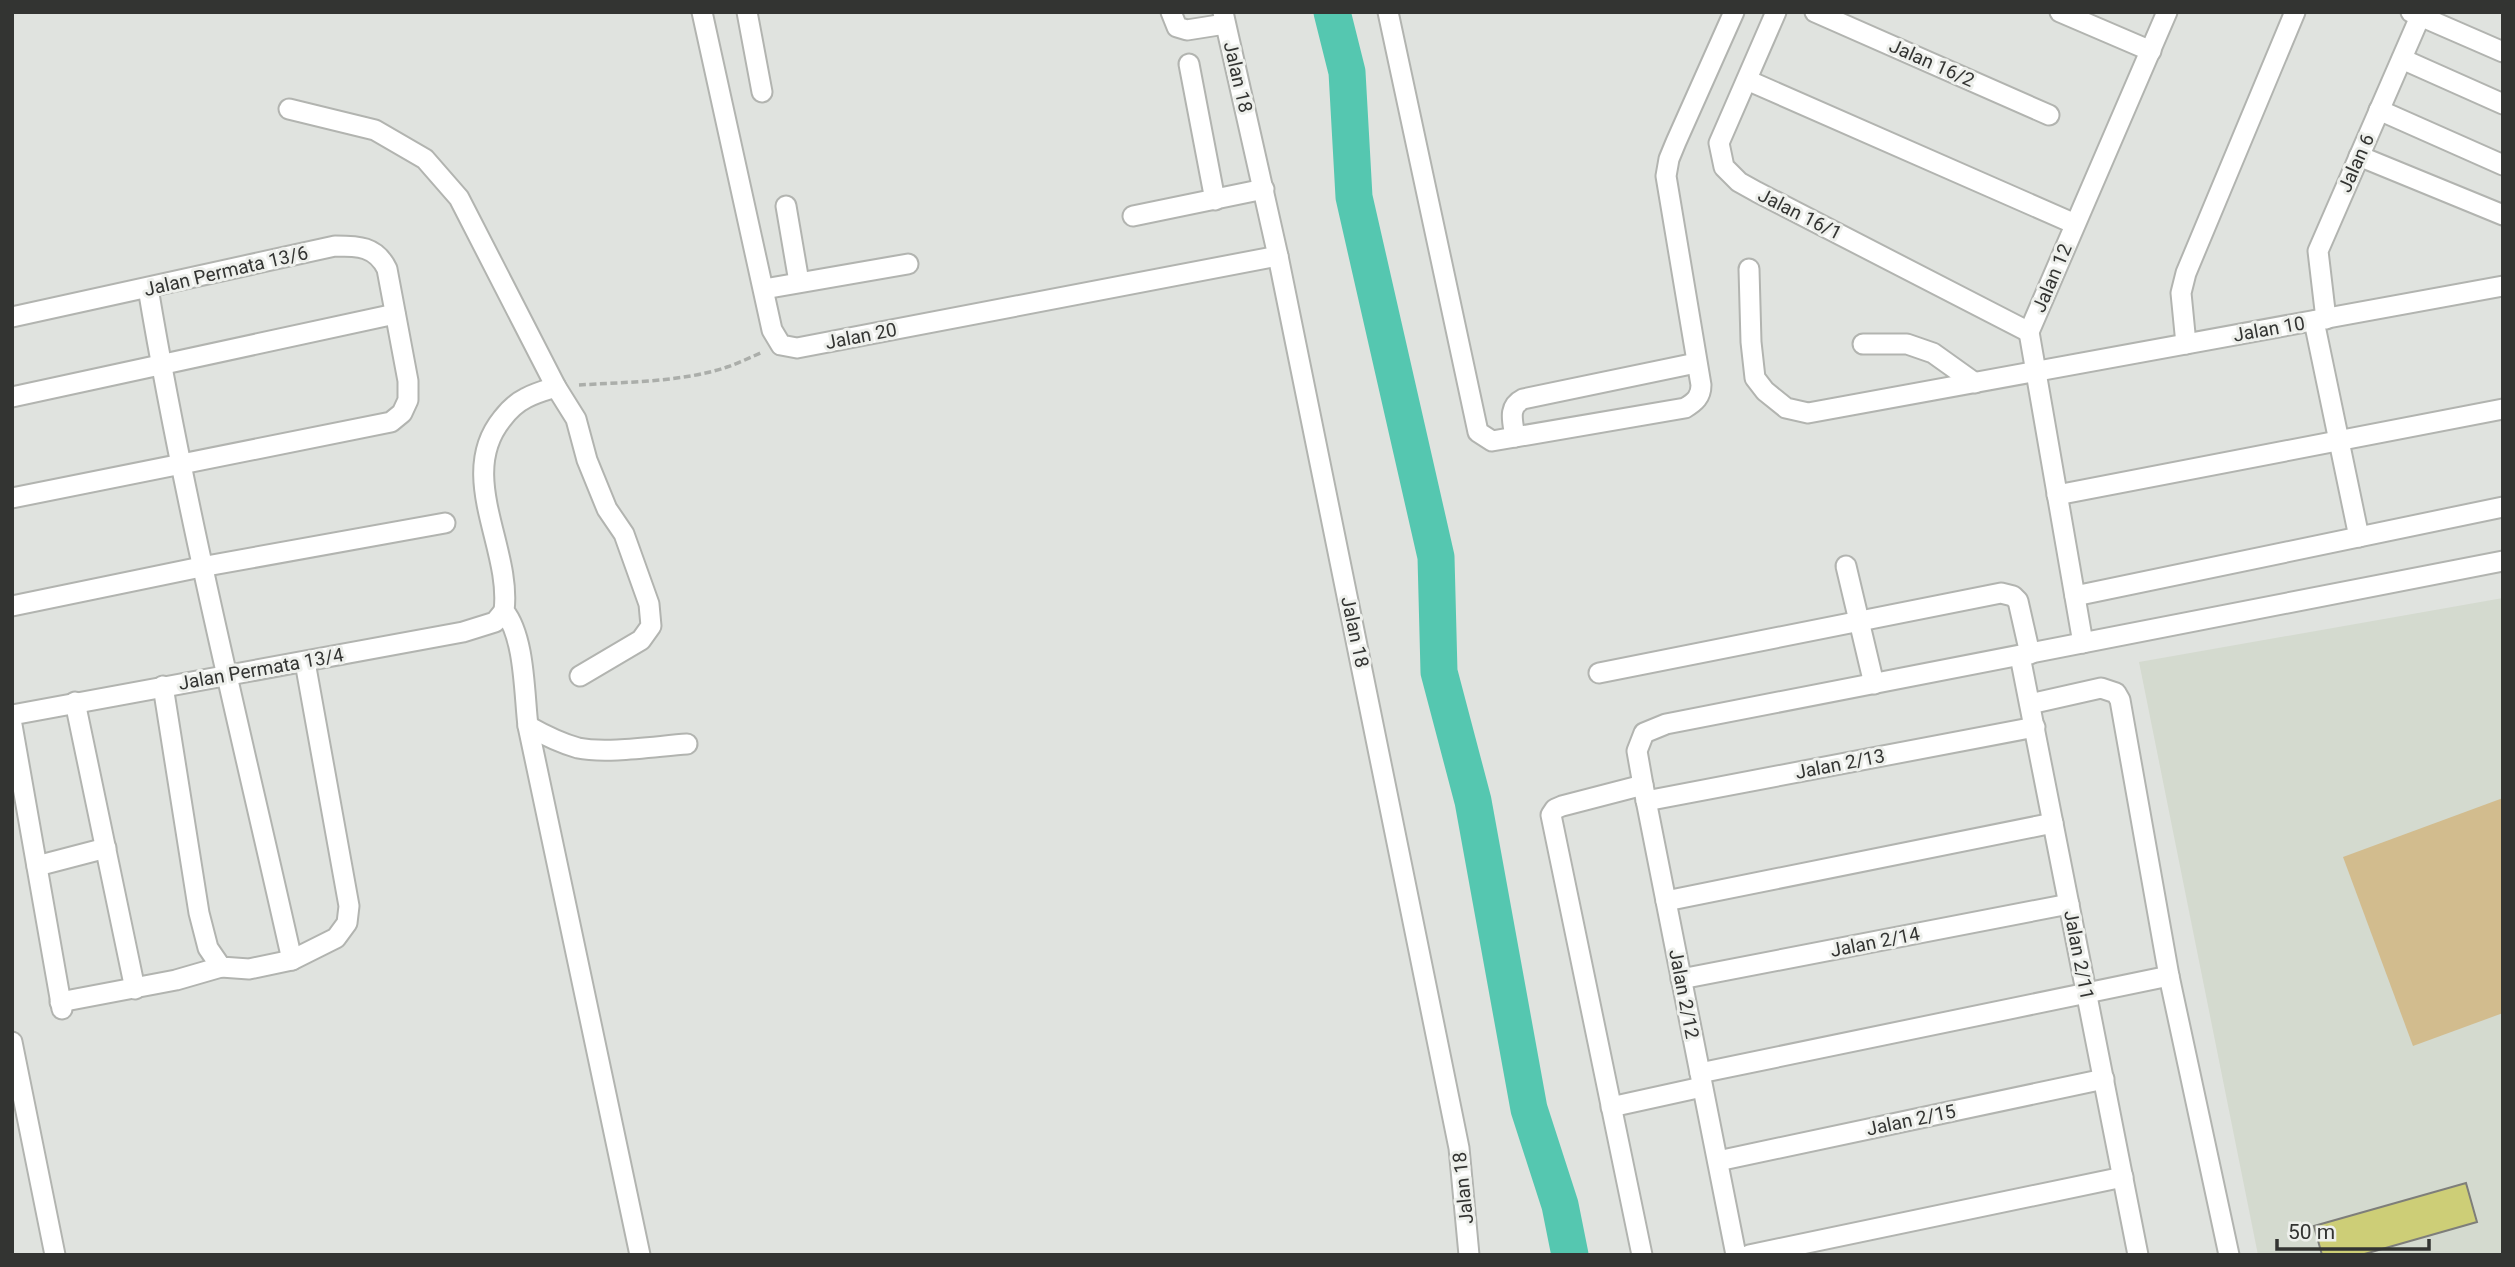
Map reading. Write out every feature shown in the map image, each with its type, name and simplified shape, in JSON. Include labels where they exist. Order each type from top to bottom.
[{"type":"street","points":[[702,12],[772,330],[781,345]]},
{"type":"street","points":[[747,12],[762,92]]},
{"type":"street","points":[[1171,12],[1177,27],[1187,30],[1224,18]]},
{"type":"street","points":[[1388,12],[1478,432],[1492,441],[1685,408],[1696,401],[1701,392],[1666,176],[1676,142],[1734,12]]},
{"type":"street","name":"Jalan 16/1","points":[[1776,12],[1719,143],[1724,167],[1739,182],[2029,332]]},
{"type":"street","name":"Jalan 16/2","points":[[1815,12],[2049,115]]},
{"type":"street","points":[[2060,12],[2151,51]]},
{"type":"street","name":"Jalan 12","points":[[2083,643],[2029,332],[2167,12]]},
{"type":"street","points":[[2186,344],[2181,293],[2186,273],[2295,12]]},
{"type":"street","points":[[2418,14],[2503,52]]},
{"type":"street","name":"Jalan 6","points":[[2359,537],[2338,441],[2320,320],[2318,251],[2402,59],[2418,14]]},
{"type":"street","name":"Jalan 18","points":[[1224,18],[1278,256],[1459,1148],[1469,1255]]},
{"type":"street","points":[[2402,59],[2503,104]]},
{"type":"street","points":[[1189,64],[1215,200]]},
{"type":"street","points":[[1747,80],[2075,224]]},
{"type":"street","points":[[289,109],[375,130],[425,159],[460,198],[556,387],[576,419],[587,460],[607,509],[624,534],[649,604],[651,626],[641,640],[580,676]]},
{"type":"street","points":[[2379,110],[2503,165]]},
{"type":"street","points":[[2359,156],[2503,215]]},
{"type":"street","points":[[1133,216],[1264,189]]},
{"type":"street","points":[[786,206],[799,282]]},
{"type":"street","name":"Jalan Permata 13/6","points":[[12,317],[335,246],[354,246],[369,250],[381,258],[387,269],[395,314]]},
{"type":"street","name":"Jalan 20","points":[[781,345],[797,348],[1278,256]]},
{"type":"street","points":[[764,289],[908,264]]},
{"type":"street","name":"Jalan 10","points":[[1749,269],[1755,379],[1786,408],[1808,413],[2503,286]]},
{"type":"street","points":[[148,288],[201,566],[292,960]]},
{"type":"street","points":[[12,397],[395,314],[408,381],[408,400],[402,413],[391,422],[12,498]]},
{"type":"street","points":[[1863,344],[1907,344],[1933,353],[1975,383]]},
{"type":"street","points":[[1516,437],[1513,408],[1523,399],[1696,363]]},
{"type":"street","points":[[556,387],[525,398],[509,410],[496,427],[486,445],[483,487],[505,581],[504,611],[512,622],[517,642],[528,726],[640,1255]]},
{"type":"street","points":[[2057,495],[2503,409]]},
{"type":"street","points":[[2075,596],[2503,507]]},
{"type":"street","points":[[12,606],[201,566],[445,523]]},
{"type":"street","points":[[1846,566],[1874,684],[2503,561]]},
{"type":"street","name":"Jalan 2/11","points":[[1859,621],[2001,593],[2013,596],[2018,601],[2030,704],[2138,1255]]},
{"type":"street","name":"Jalan Permata 13/4","points":[[12,715],[473,629],[495,622],[504,611]]},
{"type":"street","points":[[1599,674],[1859,621]]},
{"type":"street","points":[[12,725],[61,1006],[221,967],[249,969],[292,960],[336,938],[347,923],[349,906],[305,662]]},
{"type":"street","name":"Jalan 2/12","points":[[1735,1255],[1637,751],[1644,733],[1665,724],[1874,684]]},
{"type":"street","points":[[163,686],[199,913],[208,948],[221,967]]},
{"type":"street","points":[[2030,704],[2101,688],[2116,693],[2119,700],[2169,976],[2229,1255]]},
{"type":"street","points":[[75,702],[135,989]]},
{"type":"street","points":[[528,726],[552,739],[596,750],[687,744]]},
{"type":"street","name":"Jalan 2/13","points":[[1611,1107],[1551,815],[1555,809],[2035,727]]},
{"type":"street","points":[[1666,901],[2053,823]]},
{"type":"street","points":[[37,866],[106,848]]},
{"type":"street","name":"Jalan 2/14","points":[[1681,979],[2069,904]]},
{"type":"street","points":[[1642,1255],[1611,1107],[1701,1080],[2169,976]]},
{"type":"street","points":[[12,1042],[55,1255]]},
{"type":"street","name":"Jalan 2/15","points":[[1718,1161],[2104,1079]]},
{"type":"street","points":[[1749,1255],[2123,1177]]},
{"type":"path","points":[[556,387],[647,381],[699,373],[725,368],[781,345]]},
{"type":"shaded area","points":[[2503,598],[2503,1255],[2258,1255],[2139,662]]},
{"type":"shaded area","points":[[2503,798],[2503,1013],[2413,1046],[2343,857]]},
{"type":"building","points":[[2466,1183],[2477,1222],[2361,1255],[2322,1255],[2314,1226]]},
{"type":"waterway","points":[[1332,12],[1347,72],[1354,197],[1436,557],[1439,672],[1473,801],[1529,1109],[1560,1205],[1570,1255]]}]
